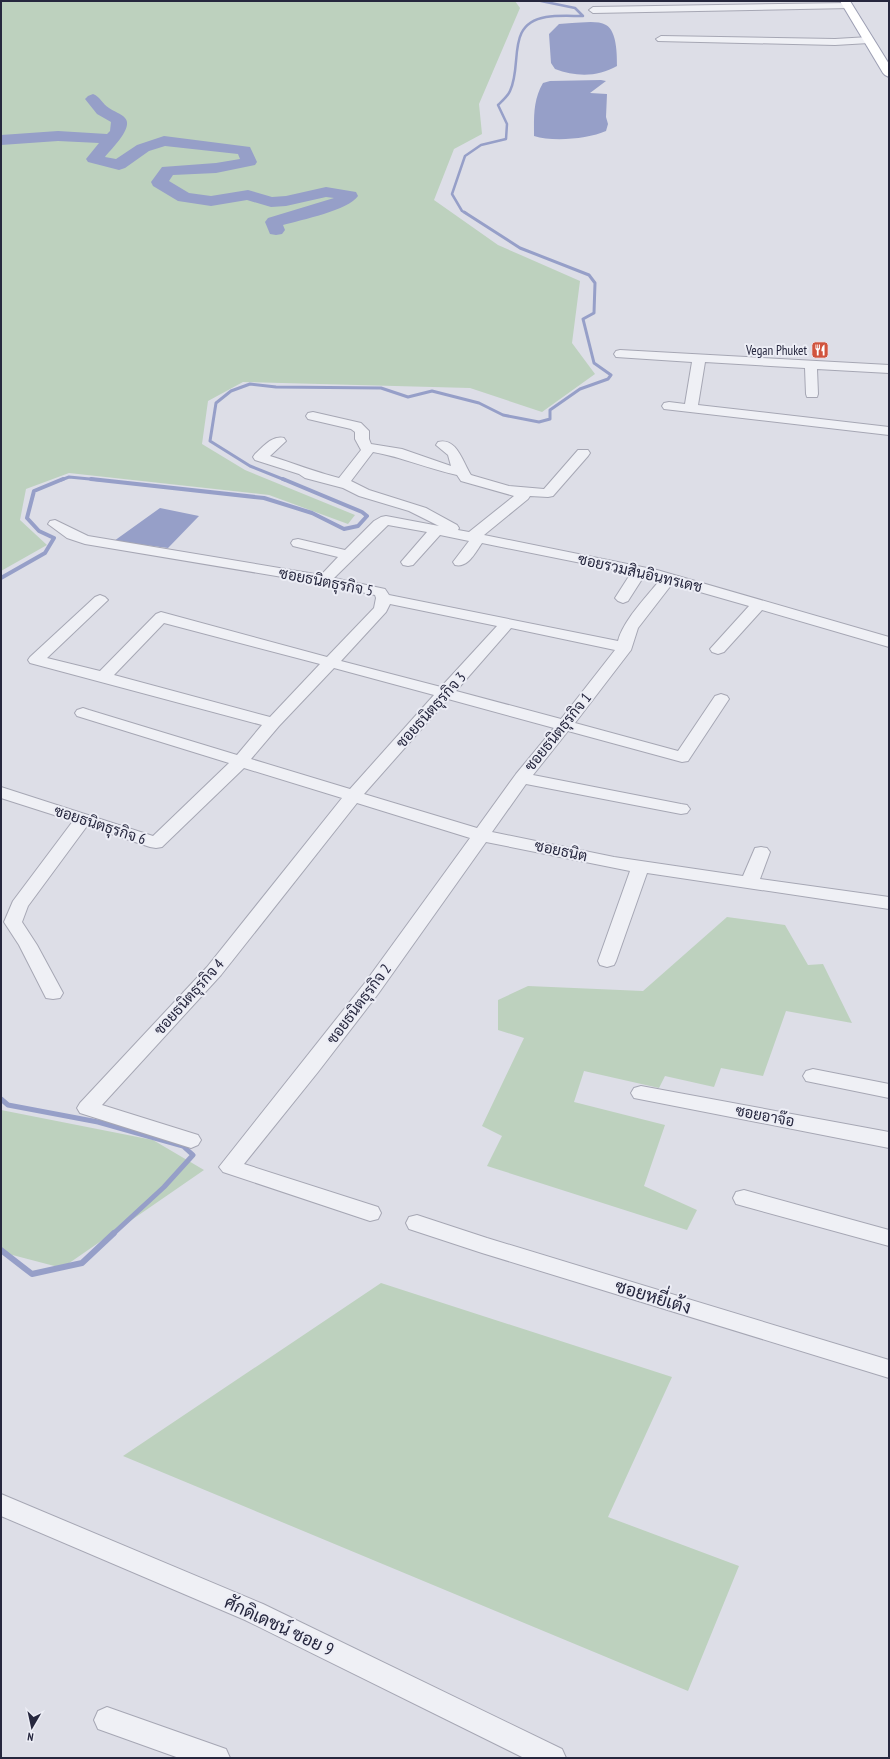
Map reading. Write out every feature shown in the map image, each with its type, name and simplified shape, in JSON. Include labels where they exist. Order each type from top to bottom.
[{"type":"main road","points":[[850,3],[889,74]]},
{"type":"main road","points":[[850,3],[889,55]]},
{"type":"street","points":[[593,10],[850,3]]},
{"type":"street","points":[[661,39],[835,42],[869,40]]},
{"type":"street","points":[[620,354],[811,365],[860,372],[889,368]]},
{"type":"street","points":[[691,408],[700,359]]},
{"type":"street","points":[[811,365],[812,394]]},
{"type":"street","points":[[669,406],[889,430]]},
{"type":"street","points":[[313,416],[356,426],[362,431],[362,439],[368,448],[368,452],[344,479],[343,482],[347,485]]},
{"type":"street","points":[[280,441],[260,457],[304,471],[310,475],[347,485],[364,494],[400,503],[439,520],[453,528],[455,533]]},
{"type":"street","points":[[443,445],[454,454],[456,464],[466,478],[509,490],[523,496],[476,538],[460,562]]},
{"type":"street","points":[[368,448],[397,452],[444,468],[462,472]]},
{"type":"street","points":[[509,490],[548,493],[583,453]]},
{"type":"street","name":"ซอยรวมสินอินทรเดช","points":[[344,559],[379,524],[386,520],[669,578],[889,642]]},
{"type":"street","name":"ซอยธนิตธุรกิจ 5","points":[[56,524],[72,535],[85,540],[324,580],[380,592],[384,598],[381,609],[273,723],[241,761]]},
{"type":"street","points":[[408,562],[436,530]]},
{"type":"street","points":[[298,543],[333,550],[346,555],[324,580]]},
{"type":"street","points":[[623,598],[640,571]]},
{"type":"street","name":"ซอยธนิตธุรกิจ 1","points":[[480,835],[522,778],[625,648],[627,637],[639,615],[669,578]]},
{"type":"street","points":[[384,598],[625,648]]},
{"type":"street","points":[[100,600],[36,660],[273,723]]},
{"type":"street","points":[[718,649],[760,604]]},
{"type":"street","points":[[104,677],[161,617],[682,757],[721,699]]},
{"type":"street","name":"ซอยธนิตธุรกิจ 3","points":[[353,796],[446,694],[507,624]]},
{"type":"street","name":"ซอยธนิต","points":[[83,713],[480,835],[614,863],[889,903]]},
{"type":"street","name":"ซอยธนิตธุรกิจ 6","points":[[1,792],[156,843],[241,761]]},
{"type":"street","points":[[522,778],[681,809]]},
{"type":"street","name":"ซอยธนิตธุรกิจ 4","points":[[191,1140],[87,1108],[214,970],[353,796]]},
{"type":"street","points":[[53,993],[28,945],[13,922],[19,905],[54,860],[83,819]]},
{"type":"street","name":"ซอยธนิตธุรกิจ 2","points":[[370,1213],[230,1167],[311,1067],[371,989],[480,835]]},
{"type":"street","points":[[750,882],[761,852]]},
{"type":"street","points":[[607,961],[641,866]]},
{"type":"street","points":[[813,1076],[889,1091]]},
{"type":"street","name":"ซอยอาจ๊อ","points":[[641,1093],[889,1140]]},
{"type":"street","points":[[744,1198],[889,1238]]},
{"type":"street","name":"ซอยหยี่เต้ง","points":[[417,1223],[482,1245],[889,1369]]},
{"type":"street","name":"ศักดิเดชน์ ซอย 9","points":[[1,1505],[254,1612],[546,1757]]},
{"type":"street","points":[[107,1720],[216,1758]]},
{"type":"green space","points":[[1,1],[515,1],[520,8],[479,104],[482,134],[454,149],[434,200],[498,245],[580,281],[572,343],[595,374],[542,412],[470,388],[243,382],[208,401],[202,444],[245,470],[355,515],[348,524],[269,495],[69,473],[26,489],[20,520],[47,545],[1,571]]},
{"type":"green space","points":[[727,917],[785,925],[808,965],[823,964],[852,1023],[786,1011],[763,1076],[721,1068],[714,1087],[665,1076],[659,1088],[584,1071],[574,1102],[665,1125],[644,1186],[697,1210],[687,1230],[487,1166],[502,1136],[482,1126],[524,1038],[498,1030],[498,1000],[528,986],[643,991]]},
{"type":"green space","points":[[1,1110],[153,1140],[204,1170],[62,1268],[1,1252]]},
{"type":"green space","points":[[381,1283],[672,1377],[608,1517],[739,1566],[688,1691],[123,1456]]},
{"type":"water","points":[[589,22],[602,23],[610,28],[616,44],[617,66],[610,70],[587,75],[563,72],[555,69],[551,63],[549,34],[559,24]]},
{"type":"water","points":[[550,81],[606,81],[590,93],[607,94],[606,117],[608,124],[606,131],[590,136],[570,139],[551,139],[534,136],[534,115],[537,96],[543,83]]},
{"type":"water","points":[[160,508],[199,516],[168,548],[114,541]]},
{"type":"waterway","points":[[464,212],[452,194],[465,156],[481,145],[506,139],[507,124],[498,105],[510,91],[514,80],[520,36],[525,28],[533,21],[546,17],[583,16],[575,8],[541,1]]},
{"type":"waterway","points":[[93,99],[102,111],[119,120],[118,132],[111,139]]},
{"type":"waterway","points":[[1,140],[58,136],[111,139]]},
{"type":"waterway","points":[[111,139],[94,159],[119,165],[143,148],[164,141],[244,150],[249,162],[216,168],[168,170],[159,182],[184,197],[211,201],[248,195],[271,202],[286,201],[326,192],[350,196],[339,203],[274,222],[276,230]]},
{"type":"waterway","points":[[285,480],[250,466],[210,441],[216,403],[231,391],[250,384],[276,387],[381,388],[408,397],[432,391],[479,403],[503,415],[539,422],[550,419],[550,410],[580,389],[608,379],[611,375],[594,363],[583,319],[594,313],[595,283],[589,275],[520,248],[464,212]]},
{"type":"waterway","points":[[61,480],[69,477],[100,480]]},
{"type":"waterway","points":[[1,578],[45,553],[54,538],[39,531],[27,518],[34,491],[63,479]]},
{"type":"waterway","points":[[91,479],[264,498],[312,513],[344,529],[358,526],[367,516],[362,512],[283,479]]},
{"type":"waterway","points":[[1,1099],[8,1105],[98,1122],[183,1146],[193,1155],[164,1187],[113,1234]]},
{"type":"waterway","points":[[1,1250],[32,1274],[82,1263],[114,1233]]},
{"type":"place","name":"Vegan Phuket","points":[[820,350]]}]
